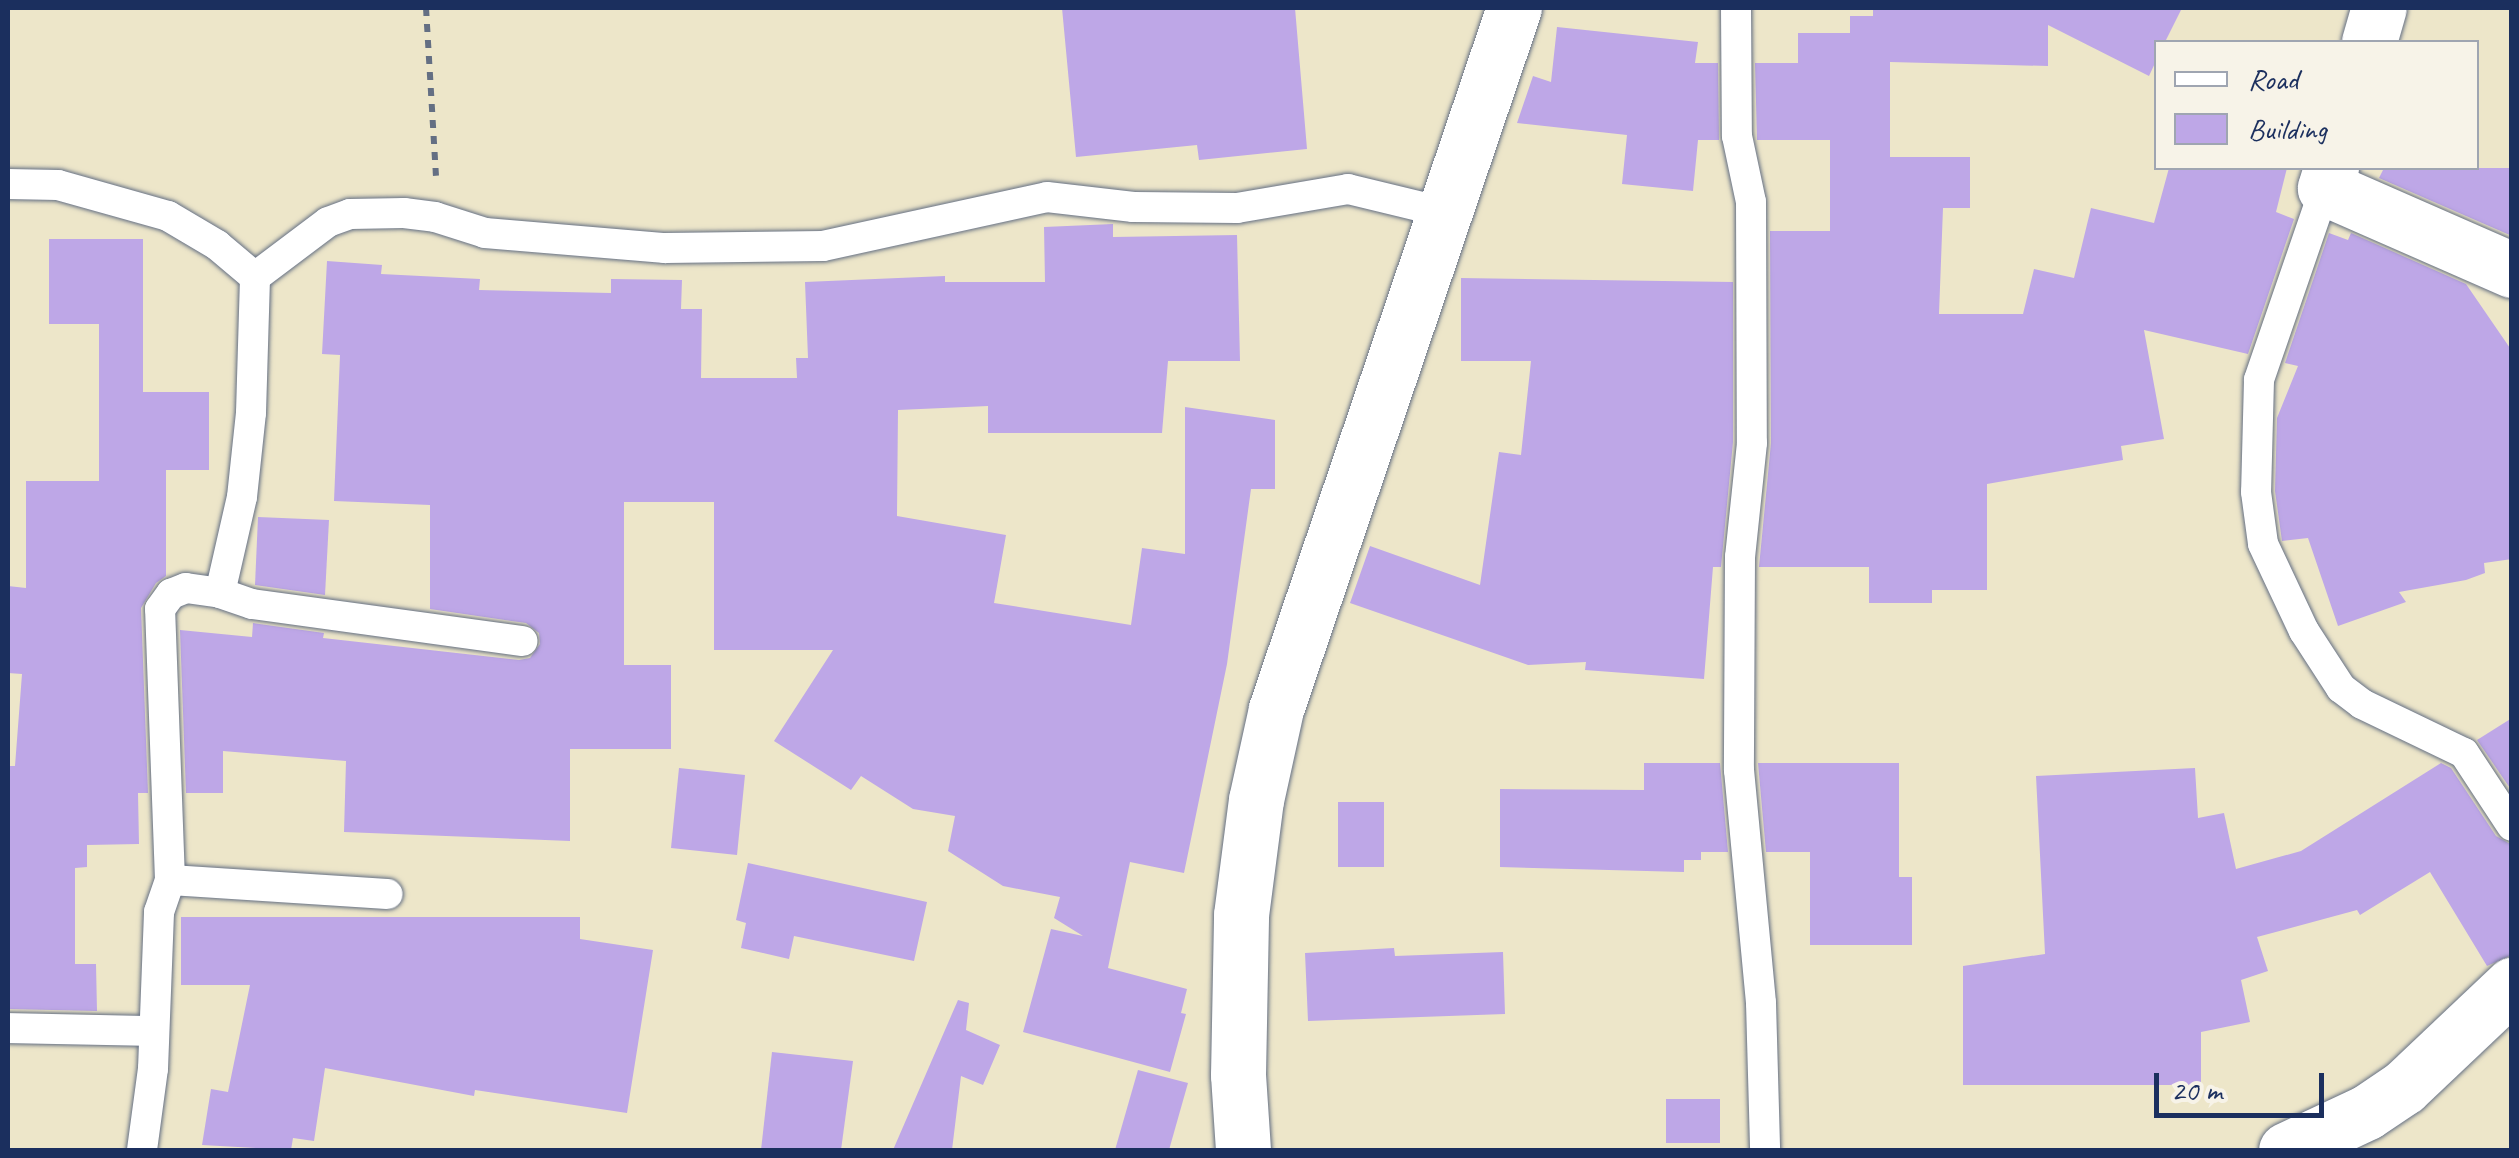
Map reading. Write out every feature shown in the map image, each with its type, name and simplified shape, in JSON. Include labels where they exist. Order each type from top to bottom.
[{"type":"street","points":[[1244,1150],[1238,1075],[1241,916],[1268,745],[1305,618],[1447,213],[1514,8]]},
{"type":"street","points":[[2370,40],[2378,8]]},
{"type":"street","points":[[2328,178],[2512,270]]},
{"type":"street","points":[[2286,1150],[2366,1112],[2404,1087],[2512,985]]},
{"type":"lane","points":[[1736,8],[1736,136],[1751,220],[1752,444],[1740,557],[1739,770],[1761,1003],[1765,1150]]},
{"type":"lane","points":[[2328,178],[2259,380],[2256,492],[2262,544],[2304,631],[2340,688],[2362,704],[2464,753],[2512,826]]},
{"type":"lane","points":[[8,184],[58,185],[168,216],[217,245],[255,277]]},
{"type":"lane","points":[[255,277],[328,222],[350,214],[435,217],[485,233],[666,248],[823,246],[1047,197],[1132,206],[1236,208],[1348,189],[1447,213]]},
{"type":"lane","points":[[220,592],[242,497],[248,447],[255,277]]},
{"type":"lane","points":[[142,1150],[154,1030],[159,912],[170,880],[160,609],[171,594],[186,588],[220,592],[252,604],[522,641]]},
{"type":"lane","points":[[170,880],[388,894]]},
{"type":"lane","points":[[8,1028],[154,1030]]},
{"type":"path","points":[[426,8],[436,142],[435,217]]},
{"type":"building","points":[[1062,8],[1295,8],[1307,149],[1199,160],[1197,145],[1076,157]]},
{"type":"building","points":[[1873,8],[2182,8],[2166,40],[2154,40],[2154,65],[2149,76],[2048,25],[2048,66],[1890,62],[1890,157],[1970,157],[1970,208],[1943,208],[1939,314],[2023,314],[2034,269],[2074,278],[2091,208],[2154,223],[2168,170],[2286,170],[2276,212],[2294,219],[2248,354],[2144,330],[2164,439],[2121,446],[2123,460],[1987,484],[1987,590],[1932,590],[1932,603],[1869,603],[1869,567],[1759,567],[1771,443],[1770,231],[1830,231],[1830,140],[1757,140],[1755,63],[1798,63],[1798,33],[1850,33],[1850,16],[1873,16]]},
{"type":"building","points":[[1557,27],[1698,42],[1695,63],[1718,63],[1719,140],[1698,140],[1693,191],[1622,184],[1627,135],[1517,123],[1533,76],[1551,82]]},
{"type":"building","points":[[2512,168],[2512,236],[2379,178],[2383,170]]},
{"type":"building","points":[[1113,224],[1113,237],[1237,235],[1240,361],[1168,361],[1162,433],[988,433],[988,406],[898,410],[897,516],[1006,535],[994,603],[1131,625],[1142,548],[1185,554],[1185,407],[1275,420],[1275,489],[1251,489],[1227,664],[1184,873],[1130,862],[1108,968],[1187,989],[1181,1013],[1186,1014],[1170,1072],[1023,1032],[1051,929],[1083,936],[1054,918],[1060,897],[1003,886],[948,851],[955,816],[913,809],[861,776],[851,790],[774,741],[833,650],[714,650],[714,502],[624,502],[624,665],[671,665],[671,749],[570,749],[570,841],[344,832],[346,761],[223,751],[223,793],[186,793],[180,630],[252,637],[253,623],[324,633],[323,638],[519,660],[530,658],[540,644],[539,633],[526,623],[430,609],[430,505],[334,501],[340,355],[322,354],[327,261],[382,265],[381,274],[480,279],[479,290],[611,293],[611,279],[682,280],[681,309],[702,309],[701,378],[797,378],[796,358],[808,358],[805,282],[945,276],[945,282],[1045,282],[1044,227]]},
{"type":"building","points":[[2329,233],[2348,240],[2351,233],[2466,284],[2512,351],[2512,559],[2484,563],[2485,573],[2466,580],[2399,592],[2406,602],[2338,626],[2308,538],[2282,541],[2275,491],[2277,418],[2298,366],[2285,363]]},
{"type":"building","points":[[49,239],[143,239],[143,392],[209,392],[209,470],[166,470],[166,576],[156,583],[141,608],[148,793],[138,793],[139,844],[87,845],[87,867],[75,868],[75,964],[96,964],[97,1011],[8,1009],[8,766],[15,766],[22,674],[8,673],[8,586],[26,588],[26,481],[99,481],[99,324],[49,324]]},
{"type":"building","points":[[1461,278],[1733,282],[1733,442],[1721,567],[1713,567],[1704,679],[1585,670],[1586,662],[1528,665],[1350,603],[1370,546],[1480,585],[1499,452],[1521,455],[1531,361],[1461,361]]},
{"type":"building","points":[[258,517],[329,520],[325,595],[255,585]]},
{"type":"building","points":[[2512,718],[2512,791],[2477,740]]},
{"type":"building","points":[[1644,763],[1720,763],[1728,852],[1701,852],[1701,860],[1684,860],[1684,872],[1500,867],[1500,789],[1644,790]]},
{"type":"building","points":[[1758,763],[1899,763],[1899,877],[1912,877],[1912,945],[1810,945],[1810,852],[1766,852]]},
{"type":"building","points":[[2441,763],[2451,768],[2496,836],[2512,845],[2512,955],[2487,966],[2430,872],[2360,915],[2357,910],[2257,937],[2268,971],[2241,980],[2250,1022],[2201,1032],[2201,1085],[1963,1085],[1963,966],[2045,954],[2036,776],[2195,768],[2198,818],[2224,813],[2236,869],[2301,851]]},
{"type":"building","points":[[679,768],[745,775],[737,855],[671,848]]},
{"type":"building","points":[[1338,802],[1384,802],[1384,867],[1338,867]]},
{"type":"building","points":[[748,863],[927,902],[914,961],[794,936],[789,959],[741,948],[746,923],[736,920]]},
{"type":"building","points":[[181,917],[580,917],[580,939],[653,950],[627,1113],[475,1090],[474,1096],[325,1068],[314,1141],[293,1138],[291,1150],[202,1145],[211,1089],[228,1092],[250,985],[181,985]]},
{"type":"building","points":[[1394,948],[1395,956],[1503,952],[1505,1014],[1308,1021],[1305,953]]},
{"type":"building","points":[[958,1000],[969,1003],[966,1030],[1000,1045],[983,1085],[961,1076],[952,1150],[893,1150]]},
{"type":"building","points":[[772,1052],[853,1061],[841,1150],[761,1150]]},
{"type":"building","points":[[1138,1070],[1188,1083],[1169,1150],[1115,1150]]},
{"type":"building","points":[[1666,1099],[1720,1099],[1720,1143],[1666,1143]]}]
